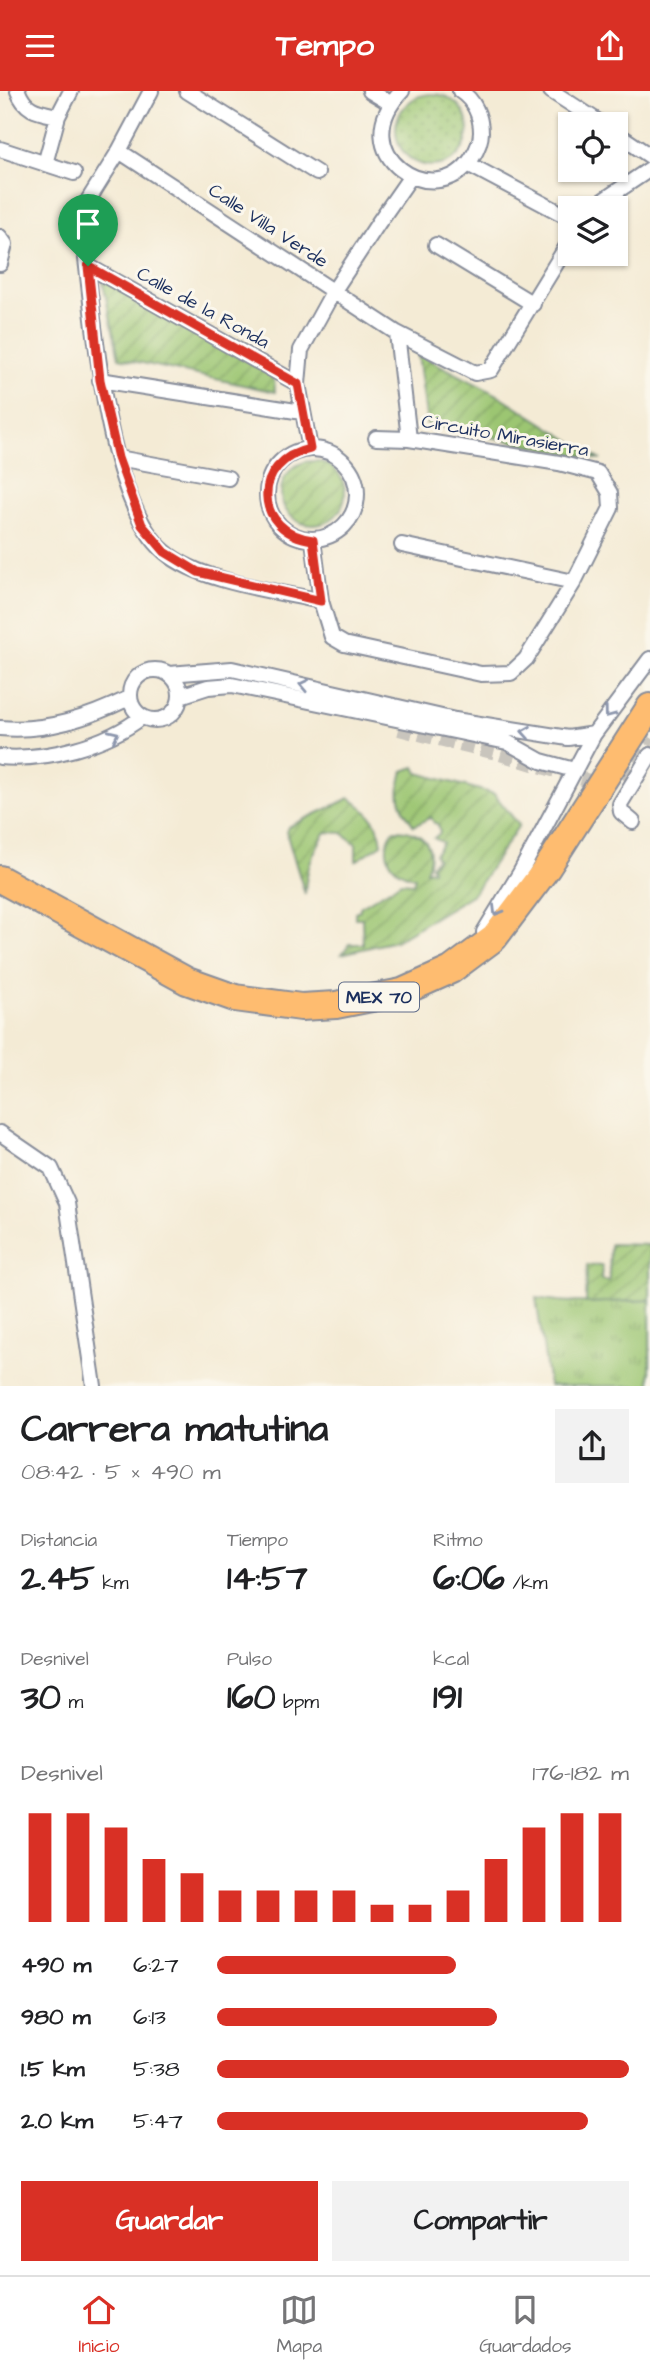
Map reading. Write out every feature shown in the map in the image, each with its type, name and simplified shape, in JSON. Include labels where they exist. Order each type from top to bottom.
[{"type":"highway","name":"MEX 70","points":[[0,879],[187,981],[235,998],[301,1007],[336,1005],[402,992],[460,964],[495,938],[547,868],[650,707]]},
{"type":"street","points":[[18,91],[22,102],[30,110],[58,116]]},
{"type":"street","points":[[46,164],[58,116],[71,91]]},
{"type":"street","points":[[151,91],[119,151],[84,207],[81,221],[100,380],[118,458],[142,525],[165,552],[198,572],[321,601],[313,540]]},
{"type":"street","points":[[187,91],[317,173]]},
{"type":"street","points":[[370,91],[390,103]]},
{"type":"street","points":[[402,91],[390,103],[384,116],[384,145],[399,169],[426,180],[442,179],[456,174],[468,164],[476,152],[481,137],[480,121],[474,106],[460,91]]},
{"type":"street","points":[[551,91],[583,112]]},
{"type":"street","points":[[628,142],[650,156]]},
{"type":"street","points":[[0,149],[74,173]]},
{"type":"street","name":"Calle Villa Verde","points":[[119,151],[397,333]]},
{"type":"street","points":[[468,164],[558,212]]},
{"type":"street","points":[[610,196],[650,170]]},
{"type":"street","points":[[310,449],[298,384],[301,350],[333,292],[411,176]]},
{"type":"street","points":[[0,237],[5,244],[0,264]]},
{"type":"street","points":[[436,245],[533,304]]},
{"type":"street","points":[[397,333],[475,373],[491,370],[558,261]]},
{"type":"street","name":"Calle de la Ronda","points":[[88,266],[298,384]]},
{"type":"street","name":"Circuito Mirasierra","points":[[321,601],[332,638],[344,644],[481,674],[511,673],[526,659],[574,582],[611,508],[610,493],[598,473],[559,463],[410,439],[397,333]]},
{"type":"street","points":[[100,380],[302,412]]},
{"type":"street","points":[[376,438],[410,439]]},
{"type":"street","points":[[310,449],[326,451],[340,459],[354,477],[357,489],[355,508],[342,528],[313,540],[286,532],[272,516],[267,496],[268,482],[274,469],[296,452],[310,449]]},
{"type":"street","points":[[118,458],[229,478]]},
{"type":"street","points":[[402,545],[574,582]]},
{"type":"street","points":[[460,964],[508,893],[594,734],[650,659]]},
{"type":"street","points":[[169,674],[232,669],[455,720],[568,738],[594,734]]},
{"type":"street","points":[[232,669],[232,685]]},
{"type":"street","points":[[161,670],[169,674],[179,687],[180,696],[173,712],[158,720],[142,717],[131,705],[129,698],[132,682],[145,671],[161,670]]},
{"type":"street","points":[[180,696],[208,687],[232,685],[507,742],[541,761],[574,770]]},
{"type":"street","points":[[0,728],[38,727],[71,722],[129,698]]},
{"type":"street","points":[[334,708],[353,719],[399,729]]},
{"type":"street","points":[[0,757],[78,748],[109,738],[142,717]]},
{"type":"street","points":[[71,722],[78,748]]},
{"type":"street","points":[[633,822],[621,812],[620,804],[650,755]]},
{"type":"street","points":[[0,1133],[51,1168],[67,1203],[94,1386]]},
{"type":"green space","points":[[432,94],[452,100],[462,110],[468,130],[462,150],[452,160],[432,166],[412,160],[402,150],[396,130],[402,110],[412,100]]},
{"type":"green space","points":[[102,279],[274,377],[275,392],[119,358]]},
{"type":"green space","points":[[418,354],[500,396],[601,460],[427,424]]},
{"type":"green space","points":[[313,461],[325,463],[336,470],[343,481],[343,505],[336,516],[325,523],[313,525],[301,523],[290,516],[283,505],[281,493],[283,481],[290,470],[301,463]]},
{"type":"green space","points":[[415,767],[418,773],[494,794],[519,825],[473,894],[395,941],[342,954],[349,944],[363,944],[362,918],[355,918],[355,912],[360,910],[360,907],[401,882],[413,883],[415,877],[399,871],[387,853],[389,838],[394,830],[412,833],[424,840],[430,853],[426,871],[433,870],[431,865],[437,859],[435,854],[443,843],[434,838],[440,833],[438,824],[434,823],[431,817],[414,826],[400,800],[403,771]]},
{"type":"green space","points":[[350,798],[372,817],[379,829],[382,844],[356,861],[356,844],[342,833],[326,832],[311,861],[305,894],[286,832],[288,827]]},
{"type":"green space","points":[[610,1244],[650,1245],[650,1300],[586,1303],[587,1265],[602,1266],[601,1280],[609,1281]]},
{"type":"green space","points":[[536,1298],[579,1302],[650,1300],[650,1386],[549,1386]]},
{"type":"tunnel","points":[[399,729],[500,754],[599,784],[618,780],[628,771],[650,737]]},
{"type":"route","points":[[88,266],[298,384],[310,449],[296,452],[274,469],[268,482],[267,496],[269,510],[286,532],[313,540],[321,601],[198,572],[165,552],[142,525],[124,479],[100,380],[88,266]]}]
